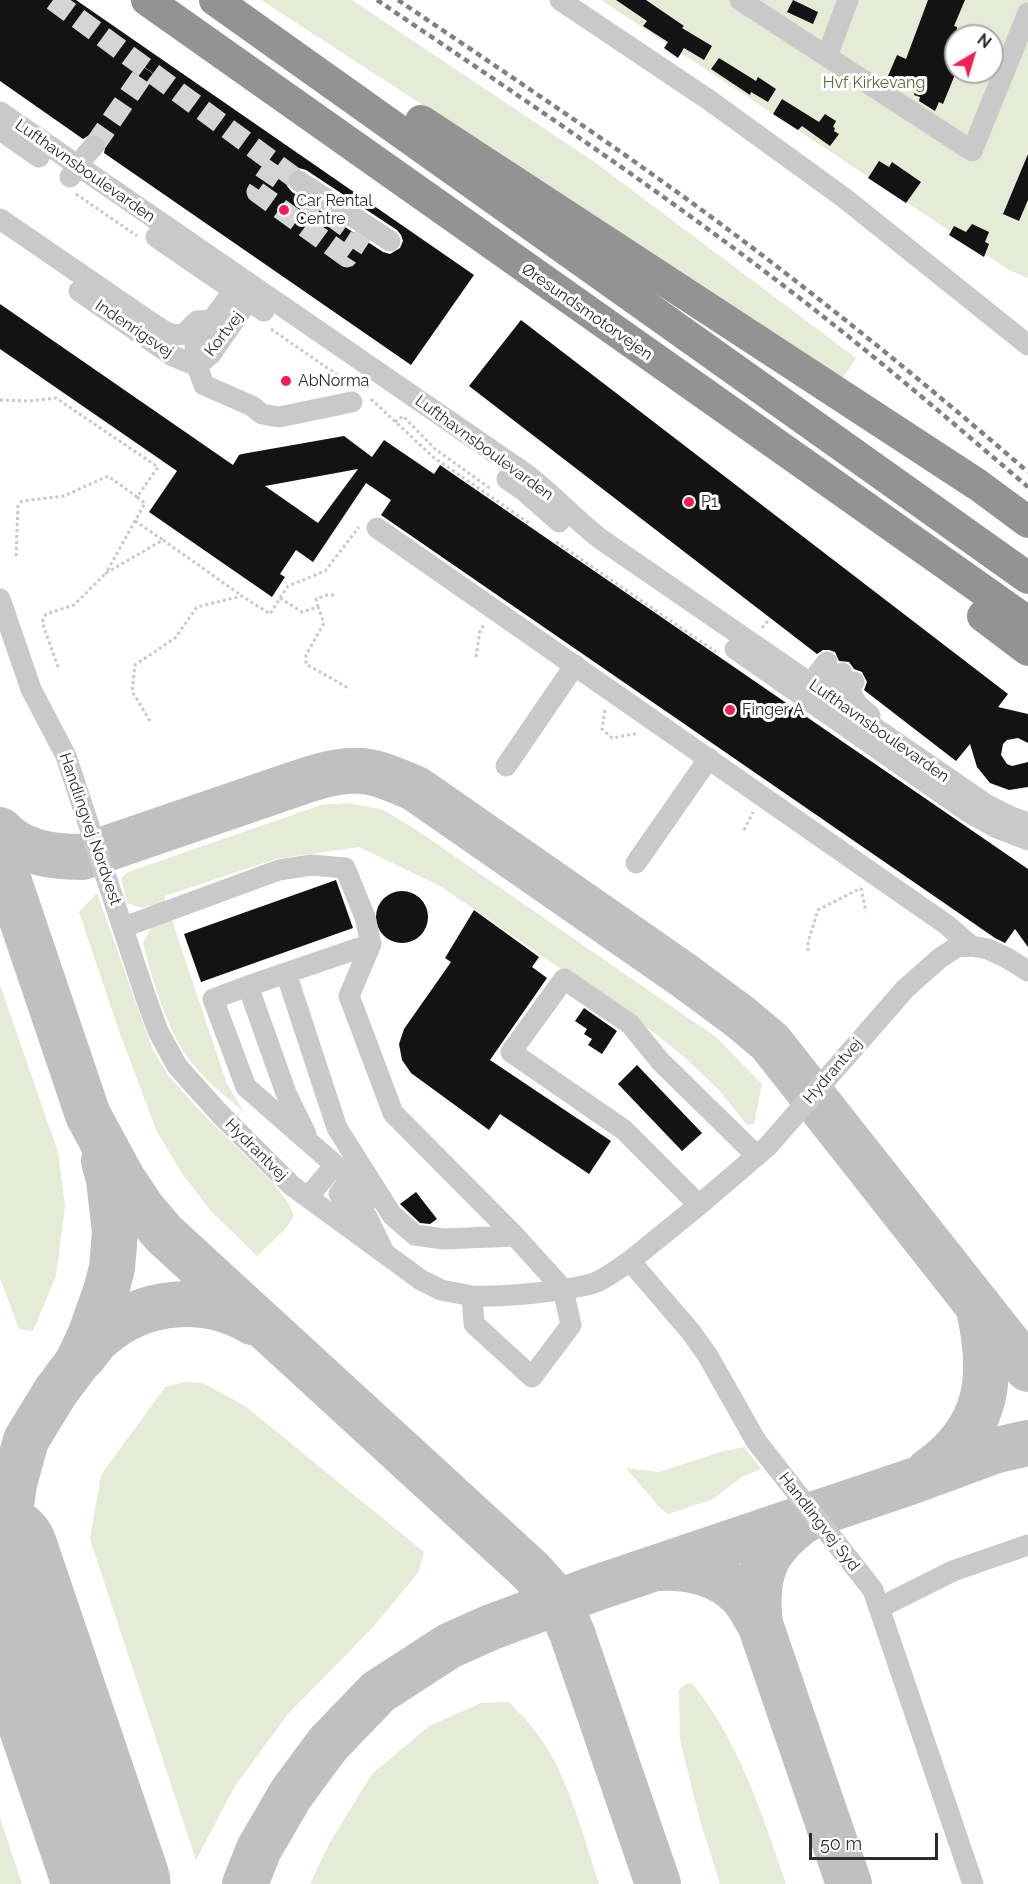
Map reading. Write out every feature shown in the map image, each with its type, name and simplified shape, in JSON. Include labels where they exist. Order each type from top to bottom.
[{"type":"highway","name":"Øresundsmotorvejen","points":[[147,0],[1028,622]]},
{"type":"highway","points":[[215,0],[1028,578]]},
{"type":"highway","points":[[235,0],[978,485],[1028,522]]},
{"type":"highway","points":[[796,460],[909,559],[1028,650]]},
{"type":"street","points":[[560,0],[709,100],[843,197],[1028,345]]},
{"type":"street","points":[[740,0],[972,151],[1028,13]]},
{"type":"street","points":[[827,56],[848,0]]},
{"type":"street","name":"Lufthavnsboulevarden","points":[[0,112],[74,172],[245,290],[523,490],[580,541],[899,746],[987,806],[1028,823]]},
{"type":"street","name":"Lufthavnsboulevarden","points":[[0,130],[74,172]]},
{"type":"street","points":[[74,172],[94,146]]},
{"type":"street","points":[[299,181],[390,242]]},
{"type":"street","name":"Indenrigsvej","points":[[0,219],[166,332],[176,335],[184,334],[197,321],[212,320],[245,290]]},
{"type":"street","name":"Indenrigsvej","points":[[0,236],[172,356],[197,366]]},
{"type":"street","name":"Kortvej","points":[[197,366],[211,354],[245,290]]},
{"type":"street","points":[[212,320],[195,345],[197,366],[204,385],[252,406],[262,414],[279,417],[344,403]]},
{"type":"street","points":[[377,528],[709,758],[867,880],[947,925],[970,946],[988,949],[1025,970]]},
{"type":"street","name":"Handlingvej Nordvest","points":[[0,599],[31,689],[66,756],[124,927]]},
{"type":"street","points":[[506,766],[575,665]]},
{"type":"street","points":[[815,693],[841,672],[853,699],[860,708],[881,722],[899,746]]},
{"type":"street","name":"Lufthavnsboulevarden","points":[[815,693],[968,812],[997,828],[1028,840]]},
{"type":"street","points":[[636,863],[709,758]]},
{"type":"street","points":[[124,927],[279,870],[312,865],[345,868],[365,917],[371,944],[349,996],[393,1113],[515,1236],[563,1289],[571,1325],[532,1377],[474,1324],[472,1296]]},
{"type":"street","name":"Hydrantvej","points":[[124,927],[154,1020],[177,1066],[291,1185],[421,1280],[441,1290],[472,1296],[489,1296],[563,1289]]},
{"type":"street","points":[[371,944],[213,999],[246,1087],[415,1235],[444,1239],[515,1236]]},
{"type":"street","name":"Hydrantvej","points":[[630,1261],[768,1146],[905,989],[940,958],[957,947],[970,946]]},
{"type":"street","points":[[286,973],[337,1128],[392,1215]]},
{"type":"street","points":[[699,1205],[624,1130],[511,1052],[564,979],[630,1024],[660,1061],[757,1156]]},
{"type":"street","points":[[248,986],[286,1093],[312,1145]]},
{"type":"street","points":[[308,1197],[343,1172]]},
{"type":"street","points":[[343,1172],[339,1194],[367,1217],[384,1253]]},
{"type":"street","points":[[563,1289],[595,1282],[630,1261]]},
{"type":"street","name":"Handlingvej Syd","points":[[630,1261],[702,1348],[756,1441],[873,1590],[973,1884]]},
{"type":"street","points":[[879,1608],[953,1571],[1028,1545]]},
{"type":"path","points":[[0,400],[28,401],[56,398],[158,467],[137,497]]},
{"type":"path","points":[[395,422],[403,416],[435,449],[493,490]]},
{"type":"path","points":[[16,556],[18,506],[22,501],[64,495],[108,476],[146,503],[106,573]]},
{"type":"path","points":[[135,521],[270,614],[280,597],[302,612],[318,607]]},
{"type":"path","points":[[58,667],[42,622],[46,614],[74,605],[106,573],[163,540]]},
{"type":"path","points":[[338,595],[327,595],[316,599],[324,622],[306,655],[306,664],[351,689]]},
{"type":"path","points":[[150,721],[132,691],[135,665],[175,638],[197,607],[242,596]]},
{"type":"path","points":[[476,657],[480,630],[495,609]]},
{"type":"path","points":[[866,912],[867,880]]},
{"type":"path","points":[[808,951],[808,942],[818,910],[867,880]]},
{"type":"green space","points":[[261,0],[352,0],[596,163],[856,358],[843,378]]},
{"type":"green space","name":"Hvf Kirkevang","points":[[601,0],[1028,0],[1028,278],[1009,270]]},
{"type":"green space","points":[[348,803],[384,810],[418,831],[716,1037],[762,1084],[754,1124],[747,1125],[719,1090],[656,1034],[440,886],[359,847],[276,859],[165,896],[165,902],[142,908],[127,903],[121,878],[128,872],[321,805]]},
{"type":"green space","points":[[97,893],[152,1048],[168,1075],[200,1111],[273,1183],[289,1204],[294,1216],[286,1228],[257,1256],[210,1210],[183,1175],[157,1132],[119,1031],[79,912]]},
{"type":"green space","points":[[172,920],[227,1084],[244,1112],[199,1072],[180,1045],[161,1002],[143,943],[151,928]]},
{"type":"green space","points":[[0,985],[58,1152],[65,1206],[56,1276],[33,1331],[19,1329],[0,1278]]},
{"type":"green space","points":[[185,1382],[203,1383],[245,1406],[424,1552],[418,1573],[374,1626],[288,1714],[235,1786],[196,1860],[90,1539],[101,1475],[165,1387]]},
{"type":"green space","points":[[744,1447],[761,1469],[743,1476],[713,1499],[668,1514],[660,1508],[626,1468],[659,1472],[720,1452]]},
{"type":"green space","points":[[692,1683],[709,1705],[723,1729],[748,1779],[786,1884],[720,1884],[699,1817],[680,1740],[679,1690],[684,1685]]},
{"type":"green space","points":[[509,1702],[544,1743],[564,1781],[599,1884],[310,1884],[329,1844],[372,1774],[429,1726],[481,1703]]},
{"type":"green space","points":[[0,1818],[22,1884],[0,1884]]},
{"type":"building","name":"Car Rental Centre","points":[[0,0],[76,0],[474,275],[411,365],[104,153],[106,143],[102,136],[91,134],[83,139],[0,81]],"holes":[[[299,168],[306,170],[397,230],[403,241],[400,248],[390,254],[383,252],[292,192],[287,186],[286,180],[289,174]]]},
{"type":"building","points":[[616,0],[646,0],[684,26],[682,28],[712,46],[704,60],[684,48],[678,58],[664,48],[668,42],[643,26],[647,21]]},
{"type":"building","points":[[793,0],[818,12],[813,24],[787,12]]},
{"type":"building","points":[[928,0],[965,0],[955,24],[944,24],[944,84],[951,84],[943,104],[939,102],[935,111],[919,101],[920,97],[914,95],[915,91],[909,89],[911,85],[888,76],[897,55],[906,59]]},
{"type":"building","points":[[719,58],[756,81],[758,77],[776,89],[768,102],[751,92],[750,95],[711,69]]},
{"type":"building","points":[[782,99],[819,122],[825,114],[836,121],[833,127],[834,131],[839,134],[830,146],[802,126],[798,130],[773,114]]},
{"type":"building","points":[[1028,154],[1028,200],[1019,221],[1003,214]]},
{"type":"building","points":[[879,161],[889,167],[892,162],[921,182],[906,203],[868,178]]},
{"type":"building","points":[[972,224],[989,232],[985,242],[989,244],[984,257],[949,235],[954,226],[966,232]]},
{"type":"building","name":"Finger A","points":[[0,304],[233,465],[242,454],[344,436],[372,457],[384,440],[434,474],[440,465],[1028,869],[1028,947],[1015,929],[1005,943],[995,938],[381,515],[391,500],[366,483],[313,562],[296,550],[280,574],[285,577],[272,597],[149,512],[177,471],[0,349]],"holes":[[[358,469],[318,523],[265,486]]]},
{"type":"building","name":"P1","points":[[521,320],[1008,694],[998,707],[1028,714],[1028,743],[1018,738],[1007,740],[1003,744],[1001,755],[1007,764],[1012,766],[1028,762],[1028,787],[1009,790],[990,783],[977,767],[970,744],[956,761],[864,690],[867,682],[862,672],[854,669],[849,662],[839,661],[835,652],[823,650],[817,654],[469,386]]},
{"type":"building","points":[[336,880],[353,928],[201,982],[184,934]]},
{"type":"building","points":[[402,891],[416,895],[424,903],[428,917],[424,931],[416,939],[402,943],[388,939],[380,931],[376,917],[380,903],[388,895]]},
{"type":"building","points":[[474,910],[539,957],[532,967],[547,978],[490,1060],[611,1141],[589,1174],[500,1114],[489,1130],[411,1073],[402,1060],[399,1044],[404,1029],[451,962],[445,958]]},
{"type":"building","points":[[584,1008],[617,1031],[602,1054],[588,1045],[592,1039],[584,1034],[587,1029],[575,1021]]},
{"type":"building","points":[[637,1065],[702,1133],[682,1151],[618,1084]]},
{"type":"building","points":[[416,1192],[437,1219],[430,1224],[420,1223],[400,1204]]},
{"type":"taxiway","points":[[0,830],[8,838],[27,849],[48,855],[82,857],[329,774],[350,771],[371,772],[416,789],[682,974],[770,1042],[1028,1369]]},
{"type":"taxiway","points":[[0,855],[88,1115],[122,1178],[142,1208],[164,1234],[531,1571],[558,1601],[572,1633],[658,1884]]},
{"type":"taxiway","points":[[20,1613],[10,1550],[9,1519],[14,1484],[26,1440],[56,1391],[77,1363],[90,1336],[106,1291],[112,1268],[115,1232],[109,1180],[104,1161]]},
{"type":"taxiway","points":[[83,1357],[98,1338],[118,1324],[136,1314],[155,1308],[195,1304],[234,1313],[252,1322]]},
{"type":"taxiway","points":[[929,1471],[950,1454],[965,1436],[976,1418],[983,1397],[986,1354],[978,1305]]},
{"type":"taxiway","points":[[245,1884],[259,1849],[291,1794],[328,1744],[378,1692],[449,1646],[489,1628],[596,1588],[910,1482],[997,1450],[1028,1443]]},
{"type":"taxiway","points":[[806,1519],[781,1540],[765,1563],[759,1590],[760,1624],[849,1884]]},
{"type":"taxiway","points":[[658,1568],[692,1570],[724,1582],[742,1596],[760,1624]]},
{"type":"runway","points":[[0,1554],[112,1884]]},
{"type":"tunnel","points":[[53,0],[299,181]]},
{"type":"tunnel","points":[[94,146],[147,69]]},
{"type":"tunnel","points":[[276,164],[257,192],[347,257],[360,237],[296,190]]},
{"type":"railway","points":[[377,0],[589,145],[746,257],[856,342],[1028,487]]},
{"type":"railway","points":[[398,0],[597,135],[714,219],[873,342],[1028,472]]},
{"type":"place","name":"Car Rental Centre","points":[[284,210]]},
{"type":"place","name":"AbNorma","points":[[286,381]]},
{"type":"place","name":"P1","points":[[689,502]]},
{"type":"place","name":"Finger A","points":[[730,710]]}]
